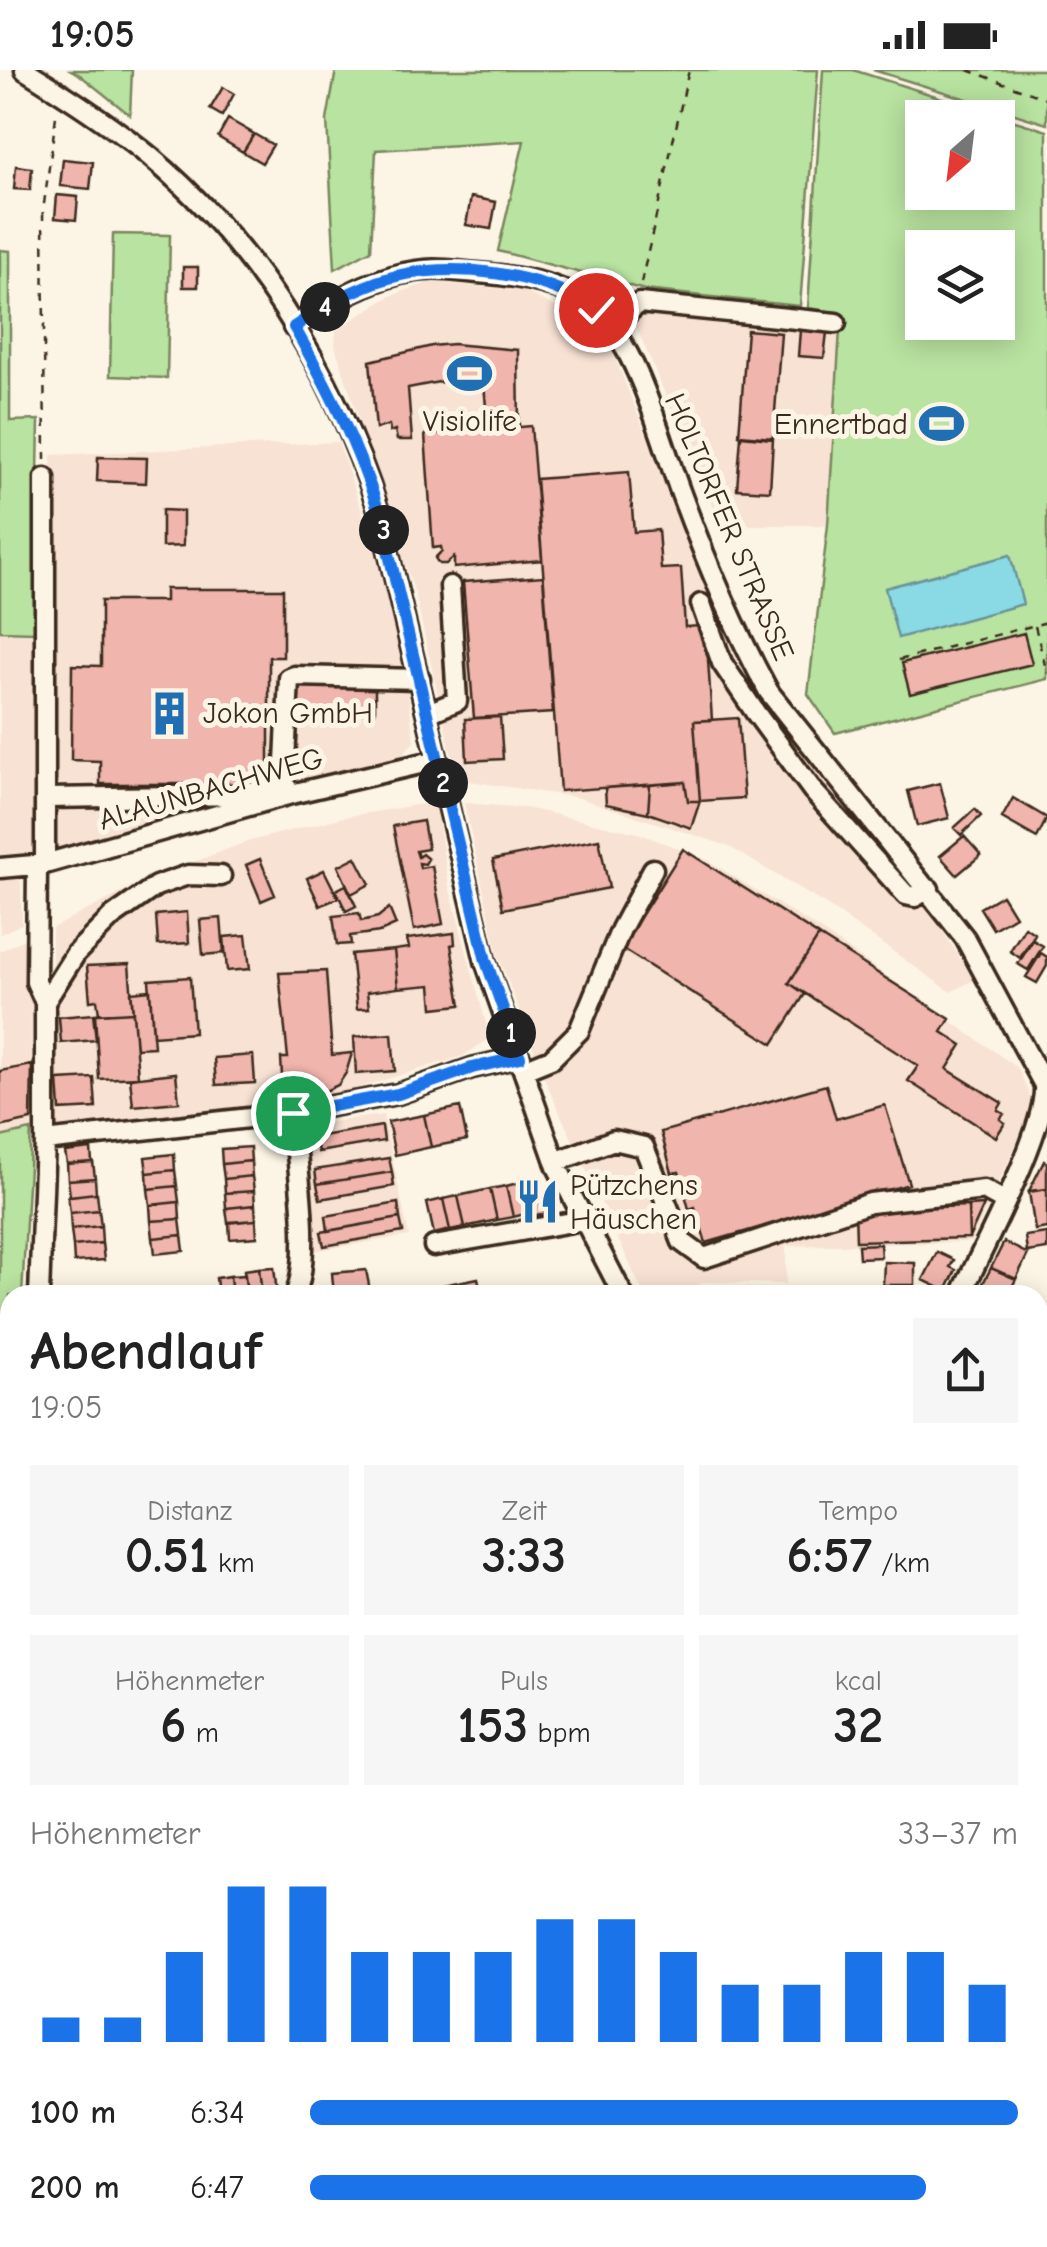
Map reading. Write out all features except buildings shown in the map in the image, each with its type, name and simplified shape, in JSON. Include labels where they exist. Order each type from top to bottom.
[{"type":"street","points":[[25,70],[135,144],[232,238],[294,327],[333,396],[364,463],[379,512],[486,961],[555,1162],[618,1285]]},
{"type":"street","name":"HOLTORFER STRASSE","points":[[294,327],[361,288],[425,270],[508,276],[562,289],[596,310],[612,327],[628,353],[681,494],[745,648],[768,692],[966,938],[1045,1085],[1042,1116],[966,1285]]},
{"type":"street","points":[[612,327],[640,303],[836,323]]},
{"type":"street","points":[[39,1285],[46,1141],[45,1002],[36,982],[46,798],[45,478]]},
{"type":"street","points":[[428,713],[457,701],[450,586]]},
{"type":"street","points":[[701,604],[726,671],[812,791],[906,894],[915,897],[929,889]]},
{"type":"street","points":[[46,798],[240,795],[288,788],[289,678],[420,679]]},
{"type":"street","name":"ALAUNBACHWEG","points":[[0,868],[41,865],[288,788],[438,760]]},
{"type":"street","points":[[46,1141],[293,1113],[398,1094],[472,1068],[551,1059],[579,1031],[621,929],[652,869]]},
{"type":"street","points":[[45,1002],[76,953],[126,907],[156,886],[188,875],[221,876]]},
{"type":"street","points":[[293,1113],[303,1243],[299,1285]]},
{"type":"street","points":[[555,1162],[614,1140],[644,1147],[682,1242],[704,1258],[870,1203],[984,1190],[1004,1201]]},
{"type":"street","points":[[434,1246],[584,1220]]},
{"type":"path","points":[[640,303],[642,274],[689,70]]},
{"type":"path","points":[[968,70],[1047,100]]},
{"type":"path","points":[[45,478],[43,211],[54,114],[64,94]]},
{"type":"path","points":[[899,660],[1047,622]]},
{"type":"path","points":[[1034,625],[1047,673]]},
{"type":"shaded area","points":[[430,282],[523,291],[604,331],[744,676],[912,883],[974,980],[951,992],[828,906],[728,846],[579,798],[457,779],[415,594],[335,346],[336,330],[390,296]]},
{"type":"shaded area","points":[[648,290],[842,313],[828,525],[721,525],[632,317]]},
{"type":"shaded area","points":[[338,442],[375,549],[404,661],[414,742],[399,758],[20,861],[22,924],[0,934],[0,631],[53,634],[51,455]]},
{"type":"shaded area","points":[[435,802],[449,886],[490,1038],[463,1056],[316,1101],[51,1131],[52,928],[145,881],[246,842],[344,817]]},
{"type":"shaded area","points":[[464,803],[526,808],[638,833],[707,860],[819,929],[1018,1068],[1034,1106],[971,1242],[786,1246],[786,1284],[639,1285],[547,1085],[498,955]]},
{"type":"shaded area","points":[[32,935],[31,1130],[0,1137],[0,951]]},
{"type":"shaded area","points":[[383,1115],[409,1236],[313,1251],[305,1139],[321,1123]]},
{"type":"green space","points":[[71,70],[132,70],[130,115],[80,75]]},
{"type":"green space","points":[[336,70],[818,70],[800,306],[645,290],[498,251],[524,141],[376,150],[371,250],[335,269],[327,120]]},
{"type":"green space","name":"Ennertbad","points":[[823,70],[853,70],[948,100],[905,100],[905,210],[1015,210],[1015,121],[1047,131],[1047,679],[835,733],[808,694],[828,525],[841,313],[808,308]]},
{"type":"green space","points":[[873,70],[1047,70],[1047,124],[1015,114],[1015,100],[970,100]]},
{"type":"green space","points":[[113,234],[170,235],[167,378],[110,376]]},
{"type":"green space","points":[[0,250],[10,251],[10,421],[39,420],[35,632],[0,631]]},
{"type":"green space","points":[[31,1130],[23,1285],[0,1285],[0,1137]]},
{"type":"water","points":[[1010,555],[1023,604],[898,638],[885,588]]},
{"type":"place","name":"Visiolife","points":[[470,374]]},
{"type":"place","name":"Ennertbad","points":[[941,424]]},
{"type":"place","name":"Jokon GmbH","points":[[170,713]]},
{"type":"place","name":"Pützchens Häuschen","points":[[537,1202]]},
{"type":"route","points":[[293,1113],[398,1094],[472,1068],[520,1057],[486,961],[364,463],[333,396],[294,327],[361,288],[425,270],[508,276],[562,289],[596,310]]}]
